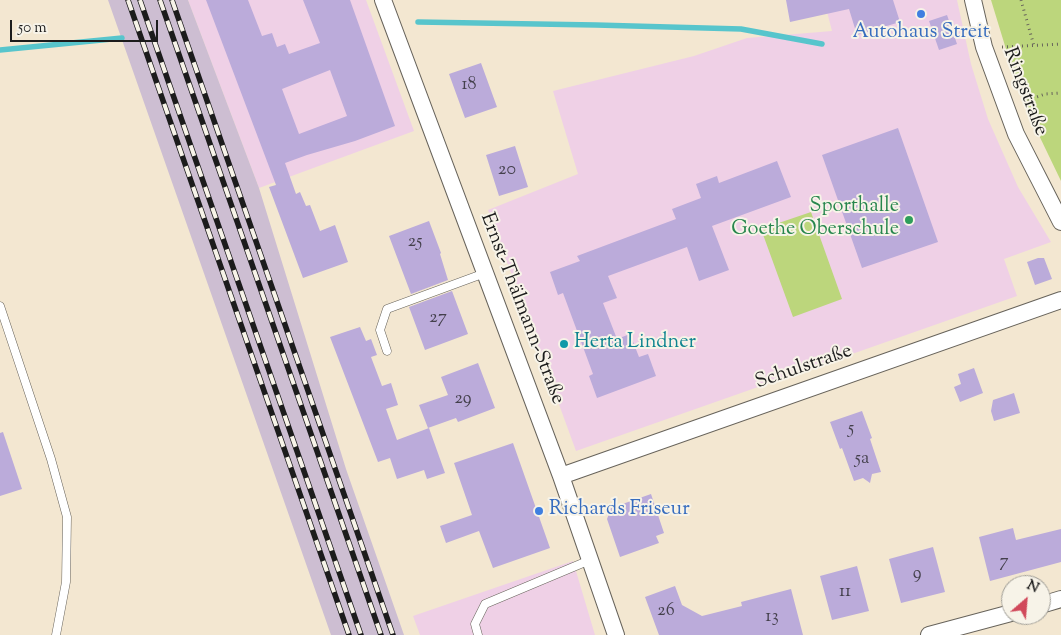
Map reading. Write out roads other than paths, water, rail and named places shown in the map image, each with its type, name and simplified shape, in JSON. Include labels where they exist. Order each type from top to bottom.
[{"type":"street","name":"Ernst-Thälmann-Straße","points":[[382,0],[561,476],[616,635]]},
{"type":"street","name":"Ringstraße","points":[[973,0],[984,47],[1006,109],[1016,134],[1061,222]]},
{"type":"street","name":"Schulstraße","points":[[561,476],[1061,300]]},
{"type":"street","points":[[928,635],[1001,616]]},
{"type":"lane","points":[[387,351],[380,330],[387,309],[485,273]]},
{"type":"lane","points":[[0,306],[51,459],[67,516],[66,582],[56,635]]},
{"type":"lane","points":[[478,635],[475,624],[485,604],[590,560]]},
{"type":"waterway","points":[[418,22],[741,29],[822,44]]},
{"type":"waterway","points":[[0,50],[122,38]]},
{"type":"railway","points":[[128,0],[349,635]]},
{"type":"railway","points":[[140,0],[361,635]]},
{"type":"railway","points":[[160,0],[381,635]]},
{"type":"railway","points":[[172,0],[393,635]]},
{"type":"place","name":"Autohaus Streit","points":[[921,14]]},
{"type":"place","name":"Sporthalle Goethe Oberschule","points":[[909,220]]},
{"type":"place","name":"Herta Lindner","points":[[564,344]]},
{"type":"place","name":"Richards Friseur","points":[[539,511]]}]
